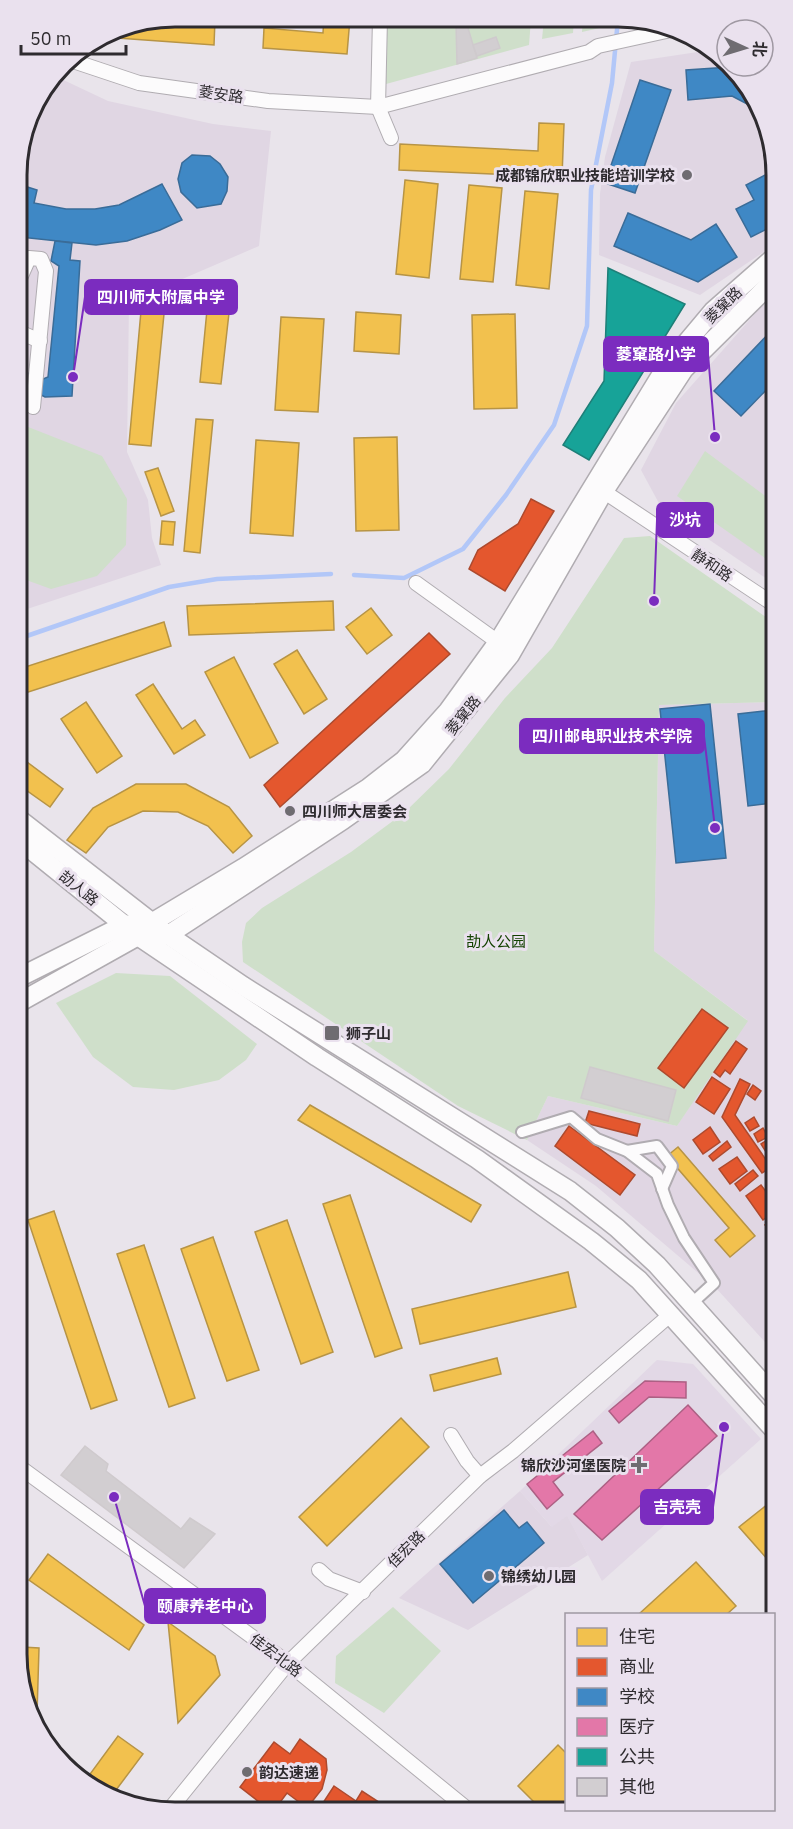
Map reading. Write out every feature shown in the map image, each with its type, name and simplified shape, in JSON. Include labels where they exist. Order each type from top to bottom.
[{"type":"street","points":[[380,27],[378,107],[391,138]]},
{"type":"street","name":"菱安路","points":[[78,63],[139,83],[268,100],[378,107],[589,52],[598,46],[658,33]]},
{"type":"street","points":[[27,260],[28,258],[41,260],[46,271],[33,407]]},
{"type":"street","name":"菱窠路","points":[[27,998],[131,931],[168,935],[343,820],[422,764],[510,655],[598,488],[666,367],[713,311],[766,264]]},
{"type":"street","name":"菱窠路","points":[[27,974],[153,922],[368,788],[404,760],[448,711],[498,642],[598,488],[684,369],[766,287]]},
{"type":"street","points":[[27,335],[40,341]]},
{"type":"street","name":"静和路","points":[[598,488],[766,599]]},
{"type":"street","points":[[416,583],[498,642]]},
{"type":"street","points":[[27,825],[168,935],[243,986],[570,1191],[625,1235],[657,1265],[766,1387]]},
{"type":"street","name":"劼人路","points":[[27,846],[131,931],[317,1057],[477,1159],[591,1241],[639,1280],[766,1421]]},
{"type":"street","points":[[522,1132],[571,1117],[597,1139],[627,1151],[657,1174],[684,1238],[714,1283],[691,1304]]},
{"type":"street","points":[[627,1151],[657,1146],[672,1166],[662,1189]]},
{"type":"street","name":"佳宏路","points":[[177,1802],[288,1663],[480,1476],[513,1451],[670,1315]]},
{"type":"street","points":[[451,1435],[467,1461],[480,1476]]},
{"type":"street","name":"佳宏北路","points":[[27,1472],[288,1663],[459,1802]]},
{"type":"street","points":[[319,1570],[329,1579],[363,1592]]},
{"type":"shaded area","name":"成都锦欣职业技能培训学校","points":[[700,52],[715,64],[715,78],[729,78],[755,118],[765,156],[766,250],[700,295],[599,255],[600,194],[605,157],[631,62]]},
{"type":"shaded area","points":[[62,79],[108,101],[213,124],[271,131],[259,246],[129,302],[127,452],[148,500],[152,538],[161,565],[27,609],[27,165],[38,118]]},
{"type":"shaded area","points":[[766,304],[766,578],[661,507],[641,470],[676,403]]},
{"type":"shaded area","points":[[766,702],[766,1343],[716,1288],[596,1186],[527,1140],[548,1096],[677,1126],[747,1020],[654,951],[659,705]]},
{"type":"shaded area","name":"锦欣沙河堡医院","points":[[657,1360],[693,1364],[761,1439],[602,1581],[567,1516],[552,1527],[520,1491]]},
{"type":"shaded area","name":"锦绣幼儿园","points":[[520,1491],[551,1526],[567,1515],[588,1555],[468,1630],[399,1598]]},
{"type":"green space","points":[[387,27],[530,27],[529,45],[386,84]]},
{"type":"green space","points":[[543,27],[573,27],[573,33],[542,39]]},
{"type":"green space","points":[[582,27],[604,27],[582,32]]},
{"type":"green space","points":[[27,427],[102,456],[127,499],[126,545],[97,576],[51,589],[27,580]]},
{"type":"green space","points":[[705,451],[766,497],[766,559],[677,496]]},
{"type":"green space","name":"劼人公园","points":[[650,536],[766,617],[766,702],[659,705],[654,951],[748,1021],[677,1126],[548,1096],[527,1140],[458,1106],[243,962],[242,942],[246,923],[262,908],[351,852],[405,812],[449,769],[505,698],[552,648],[624,538]]},
{"type":"green space","points":[[116,973],[170,976],[257,1044],[246,1060],[219,1080],[174,1090],[133,1087],[93,1057],[56,1003]]},
{"type":"green space","points":[[393,1607],[441,1651],[384,1713],[335,1683],[336,1656]]},
{"type":"building: 住宅","points":[[215,27],[214,45],[118,38],[156,28]]},
{"type":"building: 住宅","points":[[323,27],[349,27],[347,54],[263,48],[264,28],[323,33]]},
{"type":"building: 住宅","points":[[539,123],[564,124],[562,177],[399,170],[400,144],[538,151]]},
{"type":"building: 住宅","points":[[405,180],[438,184],[429,278],[396,274]]},
{"type":"building: 住宅","points":[[469,185],[502,188],[493,282],[460,279]]},
{"type":"building: 住宅","points":[[525,191],[558,194],[549,289],[516,285]]},
{"type":"building: 住宅","points":[[207,310],[229,313],[221,384],[200,382]]},
{"type":"building: 住宅","points":[[141,311],[164,314],[151,446],[129,444]]},
{"type":"building: 住宅","points":[[356,312],[401,315],[399,354],[354,351]]},
{"type":"building: 住宅","points":[[515,314],[517,408],[474,409],[472,315]]},
{"type":"building: 住宅","points":[[281,317],[324,319],[318,412],[275,410]]},
{"type":"building: 住宅","points":[[196,419],[213,420],[200,553],[184,551]]},
{"type":"building: 住宅","points":[[397,437],[399,530],[356,531],[354,438]]},
{"type":"building: 住宅","points":[[256,440],[299,443],[293,536],[250,533]]},
{"type":"building: 住宅","points":[[158,468],[174,511],[161,516],[145,472]]},
{"type":"building: 住宅","points":[[162,521],[175,522],[173,545],[160,544]]},
{"type":"building: 住宅","points":[[333,601],[334,630],[189,635],[187,606]]},
{"type":"building: 住宅","points":[[371,608],[392,635],[367,654],[346,627]]},
{"type":"building: 住宅","points":[[164,622],[171,646],[27,692],[27,666]]},
{"type":"building: 住宅","points":[[297,650],[327,699],[304,714],[274,664]]},
{"type":"building: 住宅","points":[[234,657],[278,743],[250,758],[205,672]]},
{"type":"building: 住宅","points":[[153,684],[182,729],[195,720],[205,735],[174,754],[136,695]]},
{"type":"building: 住宅","points":[[86,702],[122,756],[97,773],[61,719]]},
{"type":"building: 住宅","points":[[27,762],[63,789],[50,807],[27,791]]},
{"type":"building: 住宅","points":[[136,784],[186,784],[229,807],[252,836],[233,853],[208,826],[178,812],[143,811],[108,827],[86,853],[67,840],[93,808]]},
{"type":"building: 住宅","points":[[310,1105],[481,1205],[471,1222],[298,1120]]},
{"type":"building: 住宅","points":[[678,1147],[755,1236],[730,1257],[715,1240],[729,1228],[667,1156]]},
{"type":"building: 住宅","points":[[350,1195],[402,1348],[375,1357],[323,1204]]},
{"type":"building: 住宅","points":[[54,1211],[117,1400],[91,1409],[28,1220]]},
{"type":"building: 住宅","points":[[287,1220],[333,1352],[301,1364],[255,1232]]},
{"type":"building: 住宅","points":[[213,1237],[259,1370],[227,1381],[181,1249]]},
{"type":"building: 住宅","points":[[144,1245],[195,1398],[169,1407],[117,1254]]},
{"type":"building: 住宅","points":[[568,1272],[576,1307],[420,1344],[412,1309]]},
{"type":"building: 住宅","points":[[497,1358],[501,1374],[434,1391],[430,1375]]},
{"type":"building: 住宅","points":[[401,1418],[429,1447],[327,1546],[299,1517]]},
{"type":"building: 住宅","points":[[766,1506],[766,1558],[739,1527]]},
{"type":"building: 住宅","points":[[48,1554],[144,1625],[129,1650],[29,1580]]},
{"type":"building: 住宅","points":[[696,1562],[736,1606],[728,1613],[640,1613]]},
{"type":"building: 住宅","points":[[168,1622],[215,1656],[220,1675],[178,1723]]},
{"type":"building: 住宅","points":[[27,1647],[39,1648],[37,1708],[28,1673]]},
{"type":"building: 住宅","points":[[118,1736],[143,1754],[116,1790],[90,1775]]},
{"type":"building: 住宅","points":[[558,1745],[565,1752],[565,1802],[534,1802],[518,1786]]},
{"type":"building: 商业","points":[[531,499],[554,511],[505,591],[469,569],[478,550],[518,524]]},
{"type":"building: 商业","points":[[429,633],[450,654],[280,807],[264,785]]},
{"type":"building: 商业","points":[[702,1009],[728,1028],[684,1088],[658,1068]]},
{"type":"building: 商业","points":[[736,1041],[747,1049],[730,1074],[725,1070],[720,1077],[714,1072]]},
{"type":"building: 商业","points":[[712,1077],[730,1089],[714,1114],[696,1102]]},
{"type":"building: 商业","points":[[740,1079],[750,1084],[735,1115],[766,1160],[766,1170],[762,1173],[722,1117]]},
{"type":"building: 商业","points":[[753,1085],[761,1091],[755,1100],[747,1094]]},
{"type":"building: 商业","points":[[589,1111],[640,1124],[637,1136],[585,1123]]},
{"type":"building: 商业","points":[[754,1117],[759,1126],[750,1131],[745,1123]]},
{"type":"building: 商业","points":[[569,1126],[635,1175],[620,1195],[555,1146]]},
{"type":"building: 商业","points":[[710,1127],[720,1142],[703,1154],[693,1140]]},
{"type":"building: 商业","points":[[763,1128],[766,1138],[758,1142],[754,1134]]},
{"type":"building: 商业","points":[[727,1141],[731,1147],[713,1161],[709,1156]]},
{"type":"building: 商业","points":[[766,1141],[766,1152],[761,1144]]},
{"type":"building: 商业","points":[[737,1157],[747,1171],[730,1184],[719,1169]]},
{"type":"building: 商业","points":[[753,1170],[758,1176],[740,1191],[735,1184]]},
{"type":"building: 商业","points":[[761,1185],[766,1192],[766,1218],[763,1220],[746,1196]]},
{"type":"building: 商业","points":[[300,1739],[326,1759],[327,1770],[322,1789],[312,1802],[299,1802],[287,1793],[280,1802],[259,1802],[240,1787],[274,1742],[290,1754]]},
{"type":"building: 商业","points":[[334,1786],[356,1801],[362,1791],[379,1802],[324,1802]]},
{"type":"building: 学校","points":[[715,68],[715,78],[729,78],[748,104],[732,96],[688,100],[686,70]]},
{"type":"building: 学校","points":[[640,80],[671,90],[635,193],[605,183]]},
{"type":"building: 学校","points":[[192,155],[210,156],[220,164],[228,177],[227,191],[221,204],[197,208],[181,192],[178,179],[182,163]]},
{"type":"building: 学校","points":[[766,175],[766,230],[751,237],[736,209],[754,200],[746,185]]},
{"type":"building: 学校","points":[[162,184],[182,220],[127,241],[96,245],[27,238],[27,187],[37,190],[34,203],[66,209],[95,209],[119,205]]},
{"type":"building: 学校","points":[[628,213],[691,240],[716,224],[737,257],[698,282],[614,246]]},
{"type":"building: 学校","points":[[55,241],[72,243],[70,260],[80,261],[72,396],[45,397],[27,388],[27,373],[41,380],[48,377],[59,266],[51,261]]},
{"type":"building: 学校","points":[[766,336],[766,390],[741,416],[714,391]]},
{"type":"building: 学校","points":[[710,704],[726,858],[676,863],[660,709]]},
{"type":"building: 学校","points":[[766,711],[766,804],[748,806],[738,714]]},
{"type":"building: 学校","points":[[504,1510],[519,1528],[527,1522],[544,1543],[473,1603],[440,1564]]},
{"type":"building: 医疗","points":[[645,1381],[686,1382],[686,1398],[649,1397],[619,1423],[609,1411]]},
{"type":"building: 医疗","points":[[688,1405],[717,1436],[602,1540],[574,1514]]},
{"type":"building: 医疗","points":[[593,1431],[602,1443],[553,1482],[563,1495],[547,1509],[527,1484]]},
{"type":"building: 公共","points":[[608,268],[685,304],[589,460],[563,445],[604,381]]},
{"type":"building: 其他","points":[[456,27],[468,27],[477,58],[457,64]]},
{"type":"building: 其他","points":[[496,37],[500,48],[477,56],[473,45]]},
{"type":"building: 其他","points":[[590,1067],[676,1090],[668,1121],[581,1098]]},
{"type":"building: 其他","points":[[85,1446],[108,1464],[106,1471],[181,1529],[190,1518],[215,1534],[184,1568],[61,1475]]},
{"type":"waterway","points":[[354,575],[404,578],[463,549],[506,495],[554,425],[587,326],[591,190],[612,83],[617,27]]},
{"type":"waterway","points":[[27,636],[169,587],[217,579],[331,574]]},
{"type":"place","name":"成都锦欣职业技能培训学校","points":[[687,175]]},
{"type":"place","name":"四川师大附属中学","points":[[73,377]]},
{"type":"place","name":"菱窠路小学","points":[[715,437]]},
{"type":"place","name":"沙坑","points":[[654,601]]},
{"type":"place","name":"四川师大居委会","points":[[290,811]]},
{"type":"place","name":"四川邮电职业技术学院","points":[[715,828]]},
{"type":"place","name":"狮子山","points":[[332,1033]]},
{"type":"place","name":"吉壳壳","points":[[724,1427]]},
{"type":"place","name":"锦欣沙河堡医院","points":[[639,1465]]},
{"type":"place","name":"颐康养老中心","points":[[114,1497]]},
{"type":"place","name":"锦绣幼儿园","points":[[489,1576]]},
{"type":"place","name":"韵达速递","points":[[247,1772]]}]
